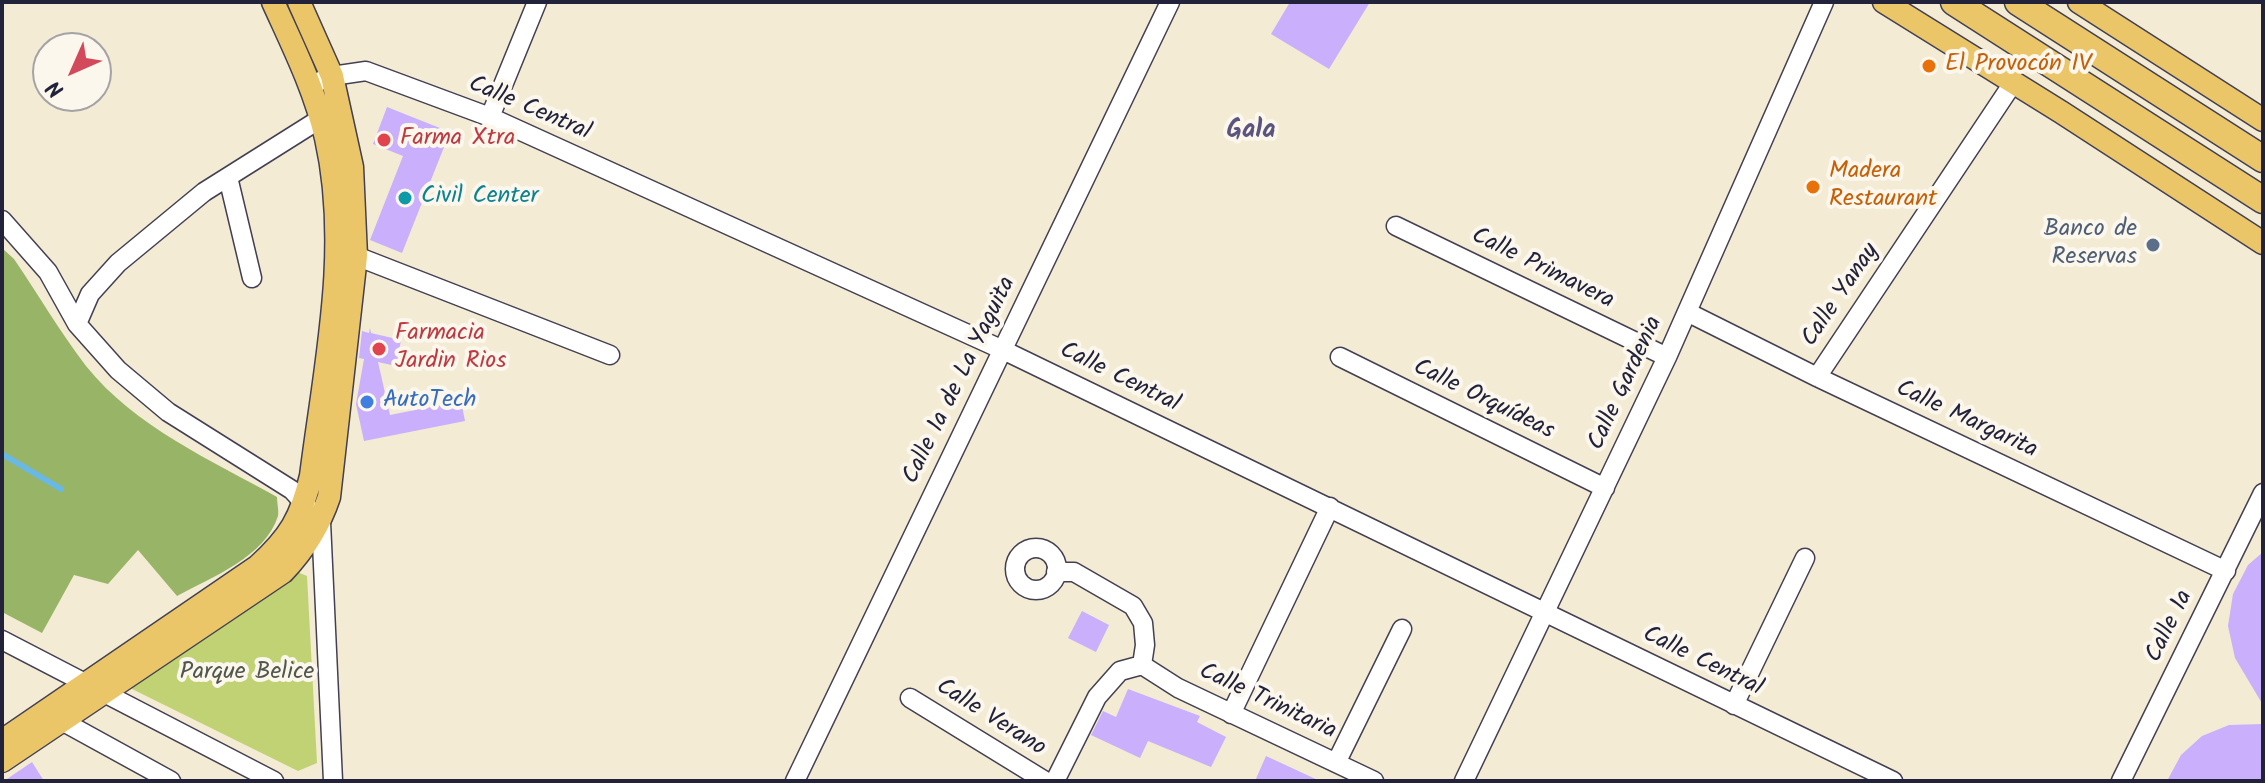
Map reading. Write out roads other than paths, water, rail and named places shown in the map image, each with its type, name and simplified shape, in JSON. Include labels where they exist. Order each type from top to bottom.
[{"type":"highway","points":[[1954,2],[2263,200]]},
{"type":"highway","points":[[2018,2],[2263,159]]},
{"type":"main road","points":[[94,689],[258,566],[280,546],[295,526],[305,502],[337,272],[335,197],[326,138],[311,85],[273,2]]},
{"type":"main road","points":[[2,761],[54,716],[94,689],[283,572],[300,555],[321,522],[329,497],[356,256],[352,167],[332,76],[299,2]]},
{"type":"main road","points":[[1884,2],[1906,11],[2263,243]]},
{"type":"main road","points":[[2079,2],[2263,120]]},
{"type":"main road","points":[[2,741],[54,716]]},
{"type":"street","points":[[490,117],[537,2]]},
{"type":"street","name":"Calle 1a de La Yaguita","points":[[795,781],[1170,2]]},
{"type":"street","name":"Calle Gardenia","points":[[1464,781],[1667,357],[1824,2]]},
{"type":"street","name":"Calle Central","points":[[311,85],[332,76],[366,71],[490,117],[1003,350],[1893,781]]},
{"type":"street","name":"Calle Yanay","points":[[1817,377],[2013,83]]},
{"type":"street","points":[[77,324],[90,294],[118,263],[204,192],[320,119]]},
{"type":"street","points":[[228,177],[252,278]]},
{"type":"street","points":[[2,220],[48,272],[77,324],[118,370],[168,412],[280,483],[305,502],[321,522],[333,781]]},
{"type":"street","name":"Calle Primavera","points":[[1396,226],[1667,357]]},
{"type":"street","points":[[356,256],[610,355]]},
{"type":"street","name":"Calle Margarita","points":[[1687,312],[2226,571]]},
{"type":"street","name":"Calle Orquídeas","points":[[1340,357],[1605,488]]},
{"type":"street","name":"Calle 1a","points":[[2121,781],[2263,493]]},
{"type":"street","points":[[1231,714],[1330,507]]},
{"type":"street","points":[[1734,705],[1805,558]]},
{"type":"street","points":[[1055,781],[1097,697],[1120,671],[1142,665],[1145,645],[1143,623],[1133,606],[1074,572],[1056,572]]},
{"type":"street","points":[[1336,763],[1402,629]]},
{"type":"street","points":[[2,640],[274,781]]},
{"type":"street","name":"Calle Trinitaria","points":[[1142,665],[1178,688],[1374,781]]},
{"type":"street","name":"Calle Verano","points":[[910,698],[1045,781]]},
{"type":"street","points":[[54,716],[171,781]]},
{"type":"waterway","points":[[2,454],[61,489]]},
{"type":"place","name":"El Provocón IV","points":[[1929,66]]},
{"type":"place","name":"Farma Xtra","points":[[384,140]]},
{"type":"place","name":"Madera Restaurant","points":[[1813,187]]},
{"type":"place","name":"Civil Center","points":[[405,198]]},
{"type":"place","name":"Banco de Reservas","points":[[2153,245]]},
{"type":"place","name":"Farmacia Jardin Rios","points":[[379,349]]},
{"type":"place","name":"AutoTech","points":[[367,402]]},
{"type":"district","name":"Gala","points":[[1251,133]]},
{"type":"park label","name":"Parque Belice","points":[[247,674]]}]
